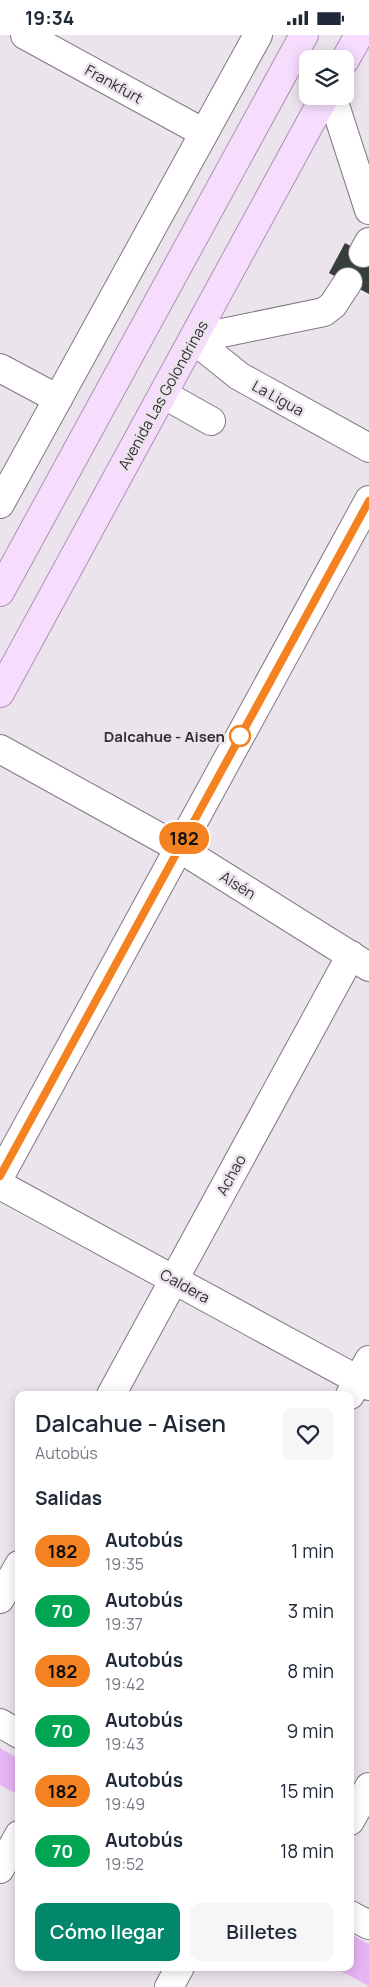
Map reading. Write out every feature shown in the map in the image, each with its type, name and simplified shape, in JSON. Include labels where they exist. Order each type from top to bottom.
[{"type":"main road","points":[[0,592],[304,35]]},
{"type":"main road","points":[[351,50],[359,35]]},
{"type":"main road","name":"Avenida Las Golondrinas","points":[[0,693],[321,105]]},
{"type":"street","name":"Frankfurt","points":[[25,35],[204,133]]},
{"type":"street","points":[[0,504],[258,35]]},
{"type":"street","points":[[335,105],[369,209]]},
{"type":"street","points":[[193,339],[324,312],[336,301],[348,282]]},
{"type":"street","name":"La Ligua","points":[[193,339],[239,376],[369,448]]},
{"type":"street","points":[[0,368],[58,399]]},
{"type":"street","points":[[163,393],[211,421]]},
{"type":"street","points":[[0,1176],[369,501]]},
{"type":"street","name":"Aisén","points":[[0,749],[179,848],[360,961]]},
{"type":"street","name":"Achao","points":[[113,1391],[174,1280],[360,961]]},
{"type":"street","name":"Caldera","points":[[0,1185],[361,1380]]},
{"type":"street","points":[[0,1599],[15,1572]]},
{"type":"street","points":[[0,1723],[15,1732]]},
{"type":"street","points":[[354,1814],[369,1787]]},
{"type":"street","points":[[0,1869],[15,1842]]},
{"type":"street","points":[[354,1917],[369,1925]]},
{"type":"street","points":[[169,1987],[178,1971]]},
{"type":"shaded area","points":[[0,1748],[15,1757],[15,1793],[0,1785]]},
{"type":"shaded area","points":[[354,1936],[369,1944],[369,1986],[341,1971],[354,1971]]},
{"type":"building","points":[[345,243],[369,256],[369,294],[329,273]]},
{"type":"bus line","name":"182","points":[[0,1176],[369,501]]},
{"type":"place","name":"Dalcahue - Aisen","points":[[240,736]]}]
